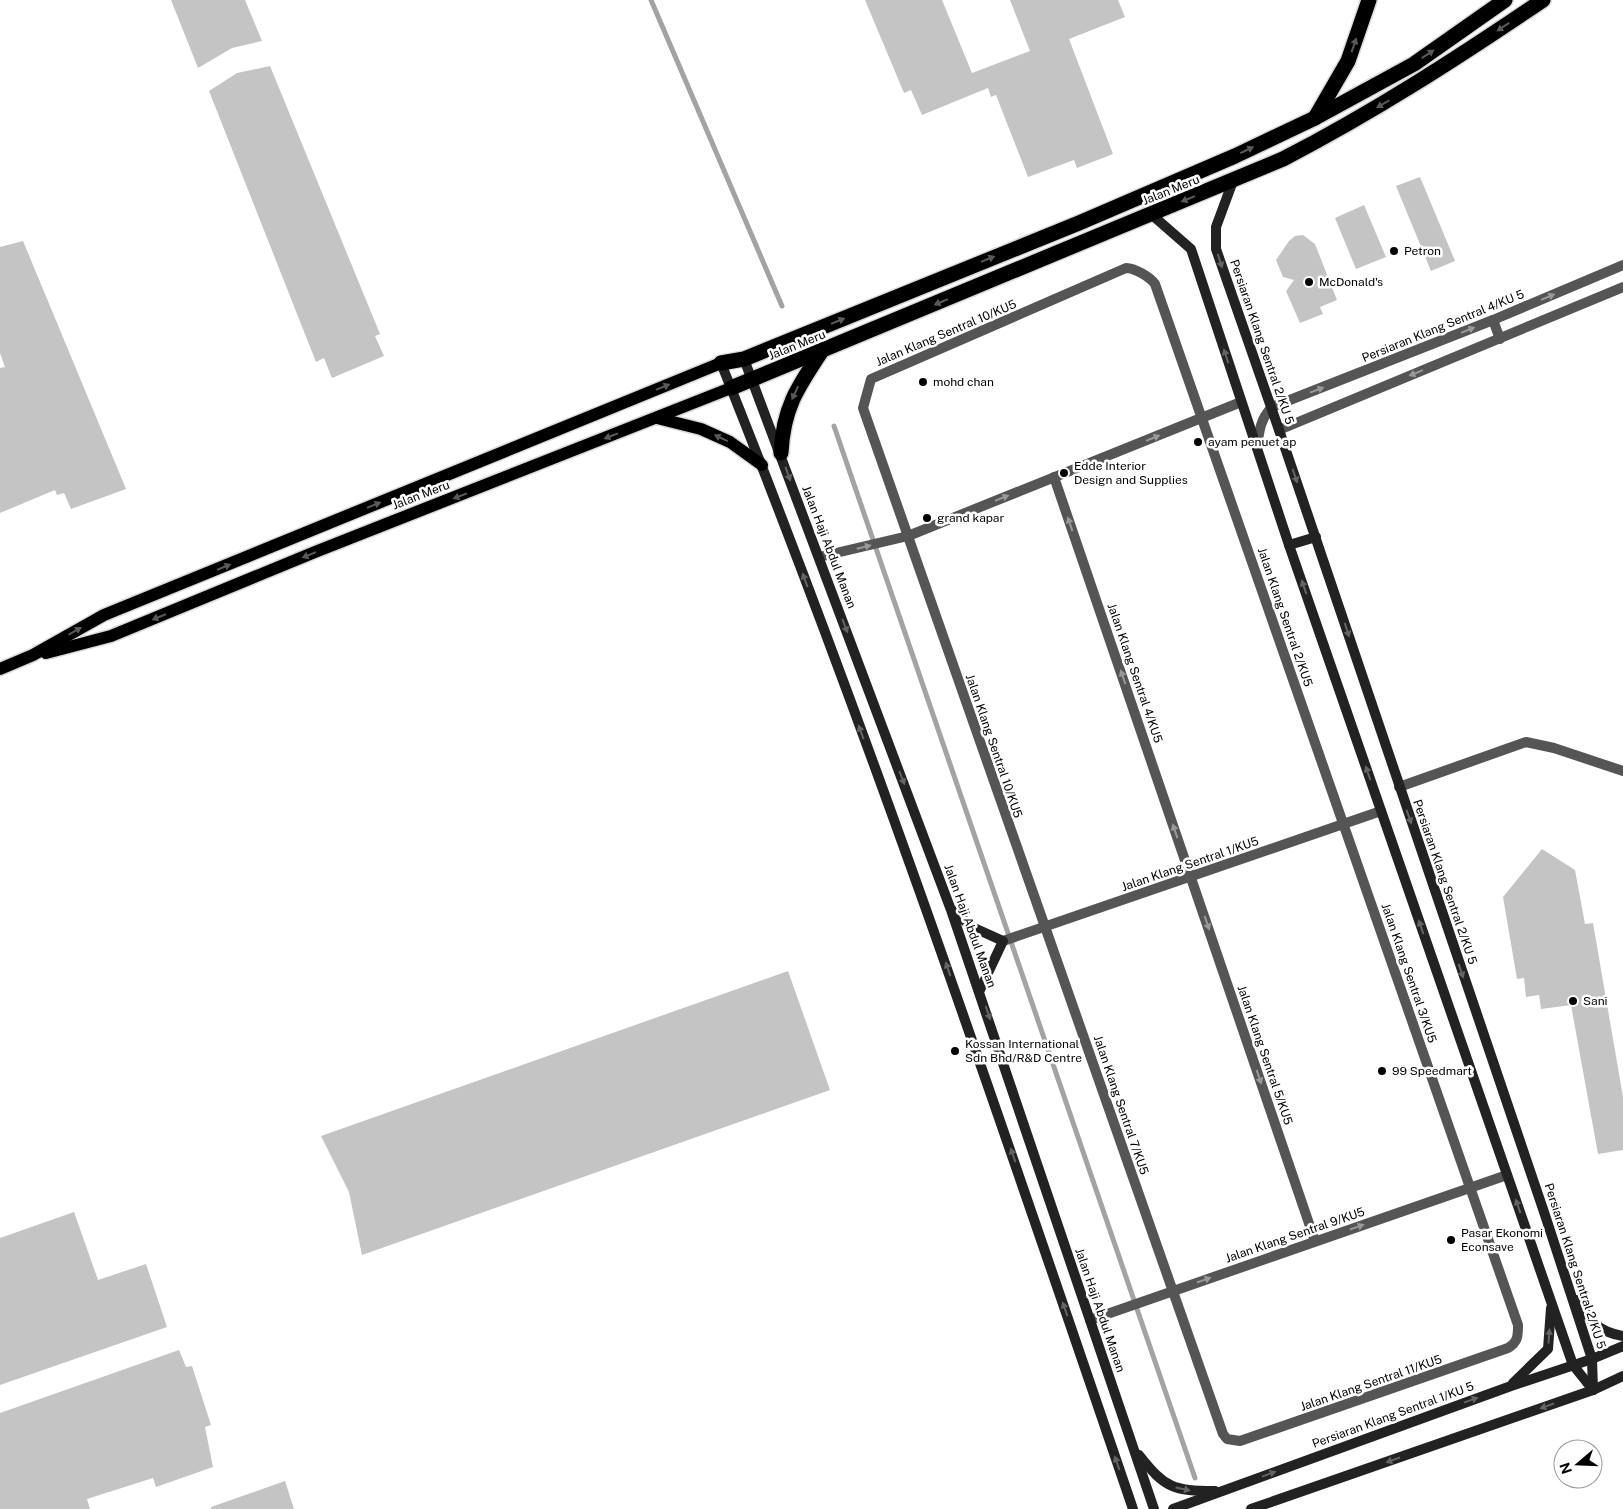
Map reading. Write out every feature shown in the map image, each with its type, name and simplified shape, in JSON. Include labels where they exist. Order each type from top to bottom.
[{"type":"highway","points":[[1315,118],[1348,61],[1369,0]]},
{"type":"highway","name":"Jalan Meru","points":[[721,362],[744,359],[1079,223],[1235,156],[1315,118],[1414,64],[1504,0]]},
{"type":"highway","name":"Jalan Meru","points":[[731,388],[1233,181],[1330,135],[1425,80],[1543,0]]},
{"type":"highway","points":[[781,453],[782,432],[795,390],[821,352]]},
{"type":"main road","name":"Jalan Meru","points":[[0,669],[33,655],[104,615],[721,362]]},
{"type":"main road","name":"Jalan Meru","points":[[33,655],[111,636],[315,552],[731,388]]},
{"type":"main road","points":[[657,418],[701,429],[730,442],[762,465]]},
{"type":"street","name":"Persiaran Klang Sentral 2/KU 5","points":[[1233,181],[1216,227],[1216,249],[1280,430],[1569,1287],[1592,1359],[1593,1390]]},
{"type":"street","points":[[1151,214],[1191,249],[1289,545],[1573,1365],[1593,1390]]},
{"type":"street","name":"Persiaran Klang Sentral 4/KU 5","points":[[1272,407],[1504,316],[1623,265]]},
{"type":"street","name":"Jalan Klang Sentral 10/KU5","points":[[1045,927],[863,408],[871,379],[1126,268],[1130,268],[1152,279],[1155,284],[1202,418]]},
{"type":"street","points":[[1280,430],[1623,287]]},
{"type":"street","points":[[1493,320],[1505,337]]},
{"type":"street","name":"Jalan Haji Abdul Manan","points":[[744,359],[820,557],[980,990],[1154,1509]]},
{"type":"street","points":[[721,362],[762,465],[938,941],[1133,1509]]},
{"type":"street","points":[[820,557],[908,536],[1241,402]]},
{"type":"street","points":[[1257,449],[1261,423],[1265,414],[1272,407]]},
{"type":"street","name":"Jalan Klang Sentral 2/KU5","points":[[1202,418],[1344,824]]},
{"type":"street","name":"Jalan Klang Sentral 4/KU5","points":[[1054,477],[1191,877]]},
{"type":"street","points":[[1289,545],[1316,537]]},
{"type":"street","points":[[1399,787],[1526,742],[1554,748],[1623,771]]},
{"type":"street","name":"Jalan Klang Sentral 1/KU5","points":[[1003,941],[1381,811]]},
{"type":"street","name":"Jalan Klang Sentral 3/KU5","points":[[1344,824],[1470,1188]]},
{"type":"street","name":"Jalan Klang Sentral 5/KU5","points":[[1191,877],[1315,1242]]},
{"type":"street","points":[[951,910],[972,927],[1003,941],[980,990]]},
{"type":"street","name":"Jalan Klang Sentral 7/KU5","points":[[1045,927],[1173,1291]]},
{"type":"street","name":"Jalan Klang Sentral 9/KU5","points":[[1090,1320],[1507,1175]]},
{"type":"street","name":"Jalan Klang Sentral 11/KU5","points":[[1173,1291],[1223,1434],[1233,1442],[1489,1355],[1515,1343],[1518,1336],[1518,1325],[1470,1188]]},
{"type":"street","points":[[1569,1287],[1588,1317],[1606,1333],[1623,1336]]},
{"type":"street","points":[[1511,1386],[1548,1349],[1551,1301]]},
{"type":"street","name":"Persiaran Klang Sentral 1/KU 5","points":[[1173,1509],[1511,1386],[1592,1359],[1623,1346]]},
{"type":"street","points":[[1251,1509],[1593,1390],[1623,1376]]},
{"type":"street","points":[[1134,1448],[1152,1472],[1169,1486],[1187,1491],[1223,1491]]},
{"type":"building","points":[[171,0],[245,0],[262,41],[232,48],[198,68]]},
{"type":"building","points":[[865,0],[942,0],[972,73],[1030,51],[1010,0],[1118,0],[1125,17],[1069,39],[1113,154],[1077,168],[1074,160],[1028,177],[996,95],[991,97],[988,88],[922,115],[911,90],[904,93]]},
{"type":"building","points":[[270,66],[380,334],[375,336],[384,356],[332,378],[324,358],[316,362],[209,91],[237,73]]},
{"type":"building","points":[[1420,177],[1455,261],[1431,271],[1396,186]]},
{"type":"building","points":[[1364,205],[1386,257],[1356,269],[1335,218]]},
{"type":"building","name":"McDonald's","points":[[1303,235],[1315,244],[1337,300],[1320,307],[1323,314],[1300,323],[1286,291],[1294,280],[1283,277],[1276,260],[1289,241],[1295,236]]},
{"type":"building","points":[[23,241],[126,489],[71,509],[64,493],[57,495],[55,490],[0,513],[0,368],[5,367],[0,353],[0,247]]},
{"type":"building","name":"Sani","points":[[1542,849],[1575,870],[1585,924],[1593,923],[1623,1097],[1623,1150],[1598,1154],[1571,1005],[1541,1009],[1539,995],[1526,997],[1524,978],[1517,979],[1503,897]]},
{"type":"building","points":[[788,971],[830,1090],[362,1255],[349,1192],[321,1136]]},
{"type":"building","points":[[74,1212],[98,1280],[146,1264],[167,1327],[0,1385],[0,1238]]},
{"type":"building","points":[[179,1350],[186,1367],[192,1366],[211,1425],[205,1427],[213,1467],[156,1487],[153,1478],[87,1499],[90,1509],[0,1509],[0,1413]]},
{"type":"building","points":[[285,1481],[294,1509],[211,1509],[211,1507]]},
{"type":"waterway","points":[[651,0],[782,306]]},
{"type":"waterway","points":[[834,426],[1195,1478]]},
{"type":"place","name":"Petron","points":[[1394,251]]},
{"type":"place","name":"McDonald's","points":[[1309,282]]},
{"type":"place","name":"mohd chan","points":[[923,382]]},
{"type":"place","name":"ayam penuet ap","points":[[1198,442]]},
{"type":"place","name":"Edde Interior Design and Supplies","points":[[1064,473]]},
{"type":"place","name":"grand kapar","points":[[927,518]]},
{"type":"place","name":"Sani","points":[[1573,1001]]},
{"type":"place","name":"Kossan International Sdn Bhd/R&D Centre","points":[[955,1051]]},
{"type":"place","name":"99 Speedmart","points":[[1382,1071]]},
{"type":"place","name":"Pasar Ekonomi Econsave","points":[[1451,1240]]}]
